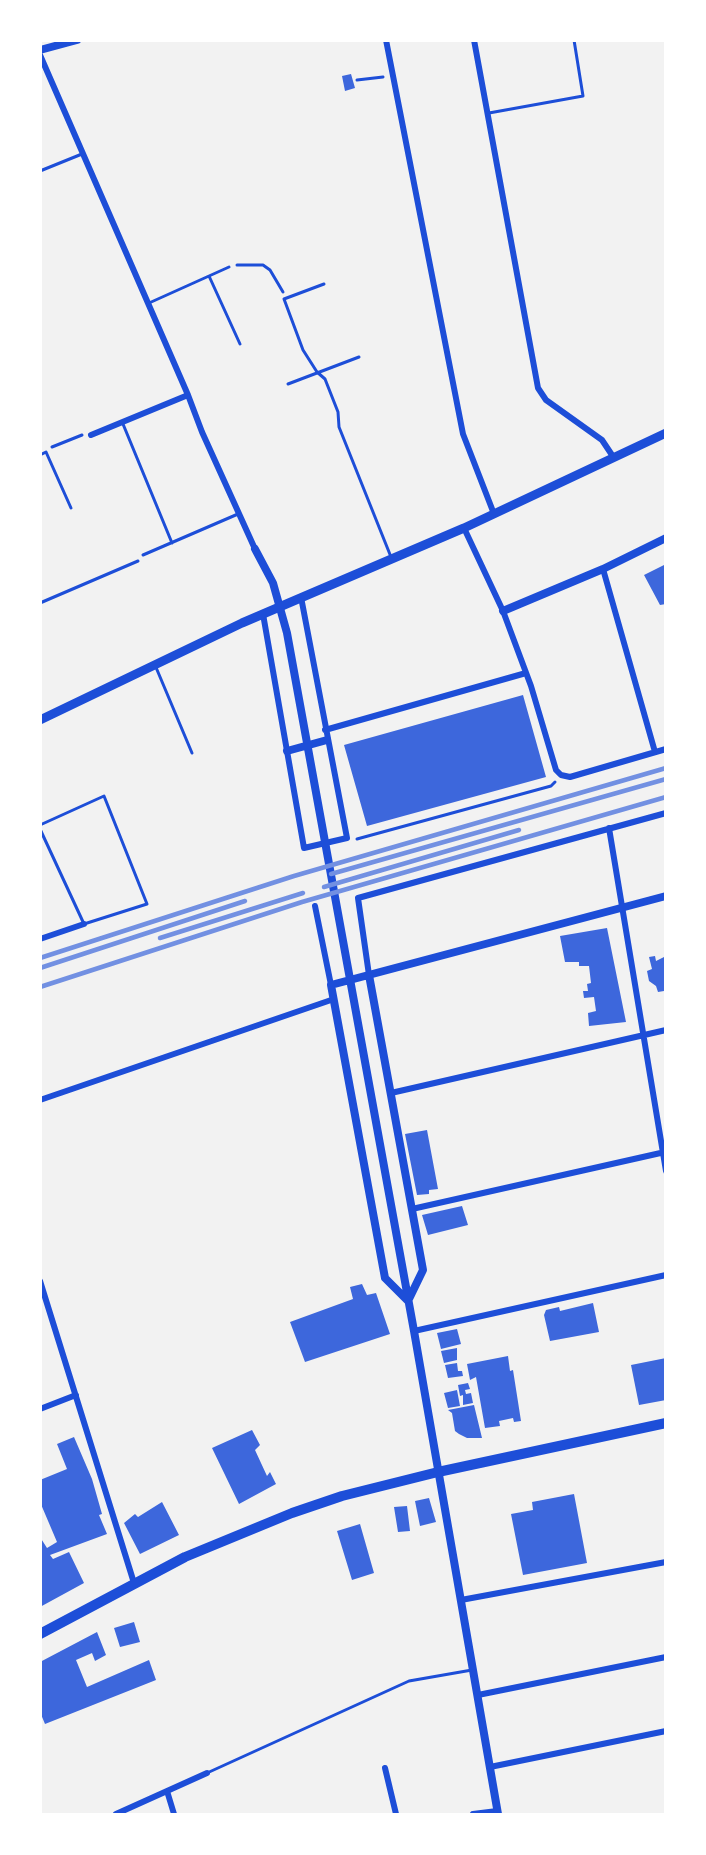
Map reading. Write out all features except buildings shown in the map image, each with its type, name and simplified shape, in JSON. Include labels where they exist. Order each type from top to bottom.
[{"type":"highway","points":[[40,1634],[185,1557],[292,1513],[342,1496],[438,1472],[666,1423]]},
{"type":"main road","points":[[40,720],[262,614],[464,528],[666,434]]},
{"type":"street","points":[[40,50],[76,40]]},
{"type":"street","points":[[386,40],[463,434],[494,514]]},
{"type":"street","points":[[474,40],[538,388],[546,400],[603,440],[614,458]]},
{"type":"street","points":[[40,55],[149,303],[238,514],[273,583],[281,606],[364,1052],[498,1813],[473,1815]]},
{"type":"street","points":[[91,435],[188,394]]},
{"type":"street","points":[[464,528],[503,611],[526,673],[556,770],[561,775],[570,777],[666,749]]},
{"type":"street","points":[[503,611],[603,569],[666,538]]},
{"type":"street","points":[[603,569],[655,752]]},
{"type":"street","points":[[262,614],[304,848],[347,838],[325,730],[302,597]]},
{"type":"street","points":[[325,730],[526,673]]},
{"type":"street","points":[[287,751],[327,740]]},
{"type":"street","points":[[408,1300],[423,1270],[369,975],[358,898],[666,813]]},
{"type":"street","points":[[609,828],[666,1171]]},
{"type":"street","points":[[331,985],[666,896]]},
{"type":"street","points":[[315,906],[385,1278],[408,1300]]},
{"type":"street","points":[[40,939],[84,924]]},
{"type":"street","points":[[40,1100],[334,999]]},
{"type":"street","points":[[391,1093],[666,1030]]},
{"type":"street","points":[[412,1209],[664,1152]]},
{"type":"street","points":[[414,1331],[666,1275]]},
{"type":"street","points":[[40,1281],[134,1583]]},
{"type":"street","points":[[40,1409],[76,1395]]},
{"type":"street","points":[[461,1600],[666,1562]]},
{"type":"street","points":[[478,1695],[666,1657]]},
{"type":"street","points":[[490,1767],[666,1731]]},
{"type":"street","points":[[385,1768],[396,1815]]},
{"type":"street","points":[[116,1815],[132,1811],[167,1791],[207,1773]]},
{"type":"street","points":[[167,1791],[174,1815]]},
{"type":"lane","points":[[487,113],[583,96],[574,40]]},
{"type":"lane","points":[[40,171],[83,153]]},
{"type":"lane","points":[[149,303],[229,267]]},
{"type":"lane","points":[[209,276],[240,344]]},
{"type":"lane","points":[[324,284],[284,299],[303,350],[317,372],[326,379],[338,412],[339,427],[392,559]]},
{"type":"lane","points":[[288,384],[359,357]]},
{"type":"lane","points":[[122,422],[172,543]]},
{"type":"lane","points":[[40,454],[46,452],[71,508]]},
{"type":"lane","points":[[143,555],[238,514]]},
{"type":"lane","points":[[154,664],[192,753]]},
{"type":"lane","points":[[104,796],[147,904],[84,924],[40,827],[104,796]]},
{"type":"lane","points":[[207,1773],[409,1681],[474,1669]]},
{"type":"path","points":[[357,80],[394,75]]},
{"type":"path","points":[[229,267],[237,264],[263,266],[270,270],[284,299]]},
{"type":"path","points":[[46,452],[50,448],[90,432],[91,435]]},
{"type":"path","points":[[40,603],[144,558],[143,555]]},
{"type":"path","points":[[347,838],[354,840],[551,786],[561,775]]},
{"type":"railway","points":[[40,958],[294,876],[666,768]]},
{"type":"railway","points":[[331,874],[666,779]]},
{"type":"railway","points":[[40,987],[302,902],[666,797]]},
{"type":"railway","points":[[324,887],[519,830]]},
{"type":"railway","points":[[160,938],[303,893]]},
{"type":"railway","points":[[40,968],[245,901]]}]
